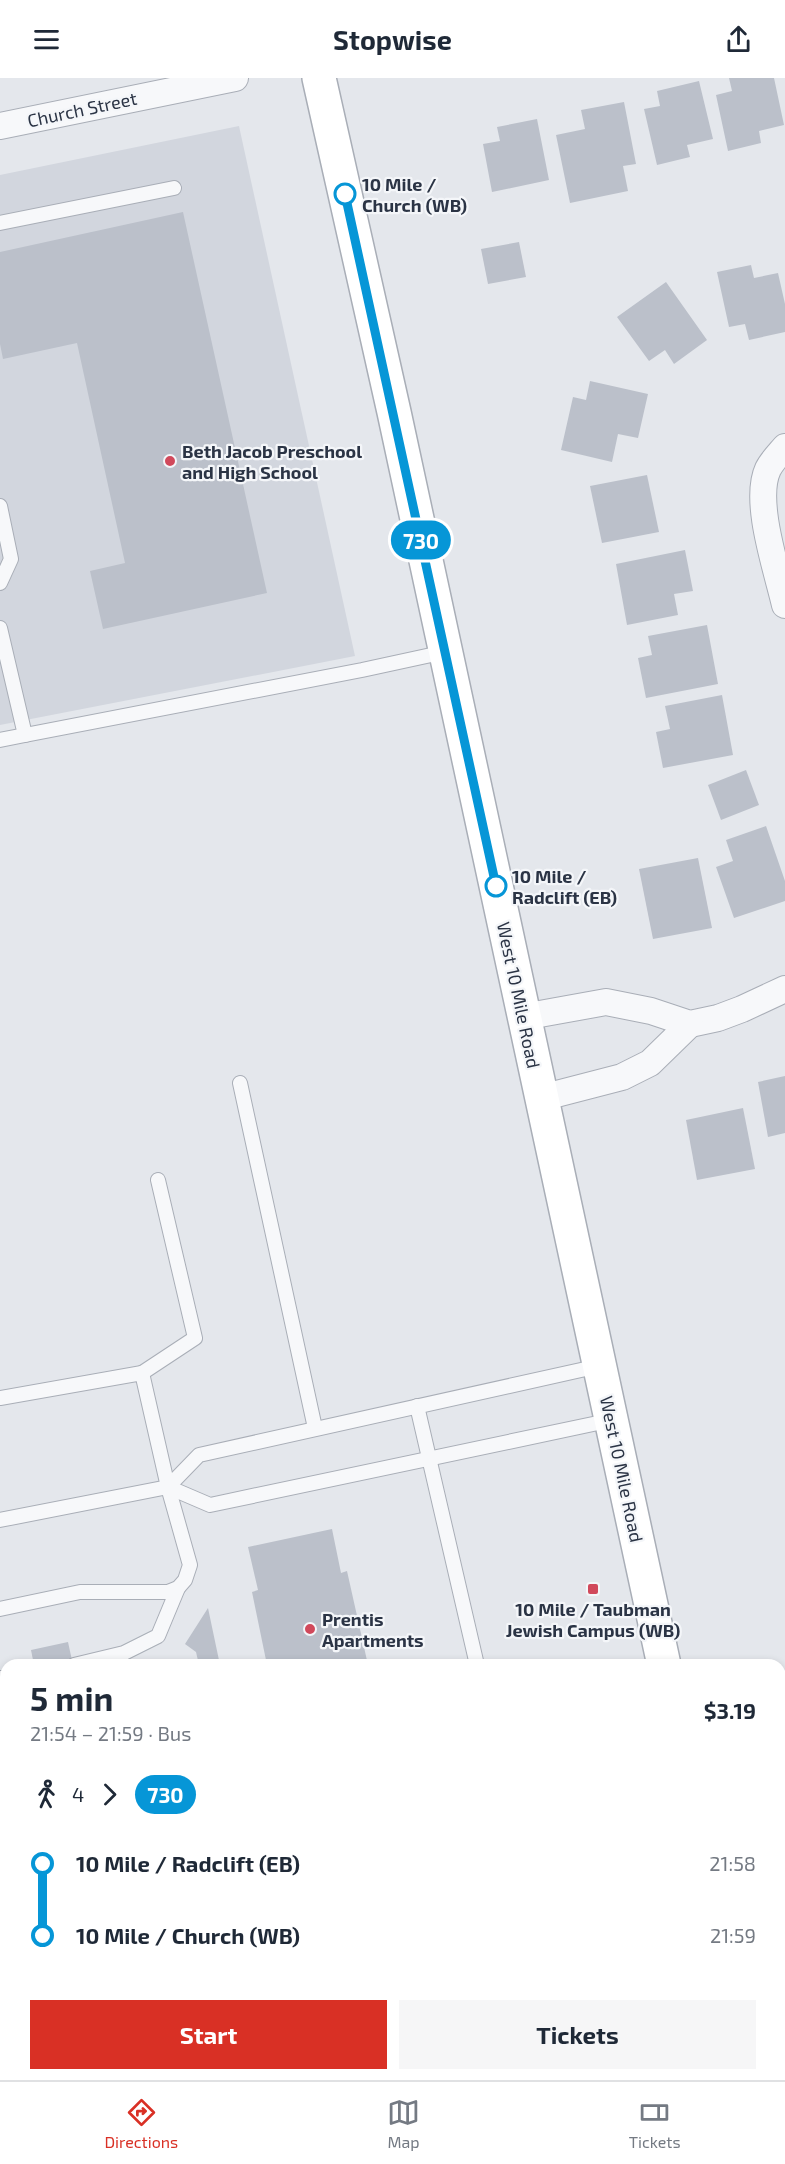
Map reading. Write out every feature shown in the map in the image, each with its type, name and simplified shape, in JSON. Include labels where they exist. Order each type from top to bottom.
[{"type":"main road","name":"West 10 Mile Road","points":[[319,78],[663,1659]]},
{"type":"street","name":"Church Street","points":[[0,126],[235,78]]},
{"type":"street","points":[[785,447],[767,471],[763,489],[764,511],[785,605]]},
{"type":"street","points":[[541,1098],[622,1077],[650,1063],[690,1024],[742,1010],[785,989]]},
{"type":"street","points":[[523,1017],[606,1002],[651,1011],[690,1024]]},
{"type":"lane","points":[[0,223],[174,188]]},
{"type":"lane","points":[[0,506],[10,559],[0,583]]},
{"type":"lane","points":[[0,628],[25,735]]},
{"type":"lane","points":[[0,740],[445,652]]},
{"type":"lane","points":[[240,1083],[315,1428]]},
{"type":"lane","points":[[0,1398],[142,1373],[195,1338],[158,1180]]},
{"type":"lane","points":[[168,1487],[199,1455],[599,1366]]},
{"type":"lane","points":[[99,1659],[124,1653],[158,1636],[190,1565],[168,1487],[142,1373]]},
{"type":"lane","points":[[417,1406],[476,1659]]},
{"type":"lane","points":[[0,1520],[168,1487],[210,1505],[612,1420]]},
{"type":"lane","points":[[0,1609],[80,1592],[146,1593],[168,1592],[178,1588]]},
{"type":"shaded area","points":[[239,126],[355,656],[0,725],[0,175]]},
{"type":"building","points":[[729,78],[774,78],[784,125],[759,131],[761,143],[728,151],[716,95],[732,91]]},
{"type":"building","points":[[699,81],[713,139],[687,145],[690,157],[657,165],[644,109],[660,106],[657,91]]},
{"type":"building","points":[[624,102],[636,164],[623,166],[628,191],[570,203],[556,135],[585,129],[581,110]]},
{"type":"building","points":[[537,119],[549,180],[492,192],[483,144],[500,141],[497,127]]},
{"type":"building","name":"Beth Jacob Preschool and High School","points":[[183,212],[267,593],[103,629],[90,571],[125,563],[77,343],[3,359],[0,344],[0,252]]},
{"type":"building","points":[[519,242],[526,277],[488,284],[481,249]]},
{"type":"building","points":[[751,265],[754,278],[778,273],[785,304],[785,332],[749,340],[745,324],[729,327],[717,272]]},
{"type":"building","points":[[666,282],[707,340],[674,364],[665,350],[649,361],[617,317]]},
{"type":"building","points":[[590,381],[648,394],[638,438],[618,434],[612,462],[561,450],[573,397],[586,400]]},
{"type":"building","points":[[647,475],[659,532],[602,543],[590,486]]},
{"type":"building","points":[[685,550],[693,591],[674,594],[678,615],[627,625],[616,564]]},
{"type":"building","points":[[707,625],[718,684],[646,698],[638,658],[652,655],[648,636]]},
{"type":"building","points":[[722,695],[733,755],[663,768],[656,732],[670,729],[665,706]]},
{"type":"building","points":[[746,770],[759,805],[721,820],[708,785]]},
{"type":"building","points":[[766,826],[785,881],[785,901],[734,918],[716,867],[733,861],[726,840]]},
{"type":"building","points":[[698,858],[712,928],[653,939],[639,869]]},
{"type":"building","points":[[785,1076],[785,1133],[768,1137],[758,1082]]},
{"type":"building","points":[[743,1108],[755,1169],[697,1180],[686,1120]]},
{"type":"building","name":"Prentis Apartments","points":[[332,1529],[341,1573],[347,1571],[367,1659],[266,1659],[252,1592],[258,1590],[248,1547]]},
{"type":"building","points":[[208,1608],[219,1659],[198,1659],[196,1652],[185,1644]]},
{"type":"building","points":[[68,1642],[72,1659],[33,1659],[31,1650]]},
{"type":"bus line","name":"730","points":[[345,194],[496,886]]},
{"type":"place","name":"10 Mile / Church (WB)","points":[[345,194]]},
{"type":"place","name":"Beth Jacob Preschool and High School","points":[[170,461]]},
{"type":"place","name":"10 Mile / Radclift (EB)","points":[[496,886]]},
{"type":"place","name":"10 Mile / Taubman Jewish Campus (WB)","points":[[593,1589]]},
{"type":"place","name":"Prentis Apartments","points":[[310,1629]]}]
